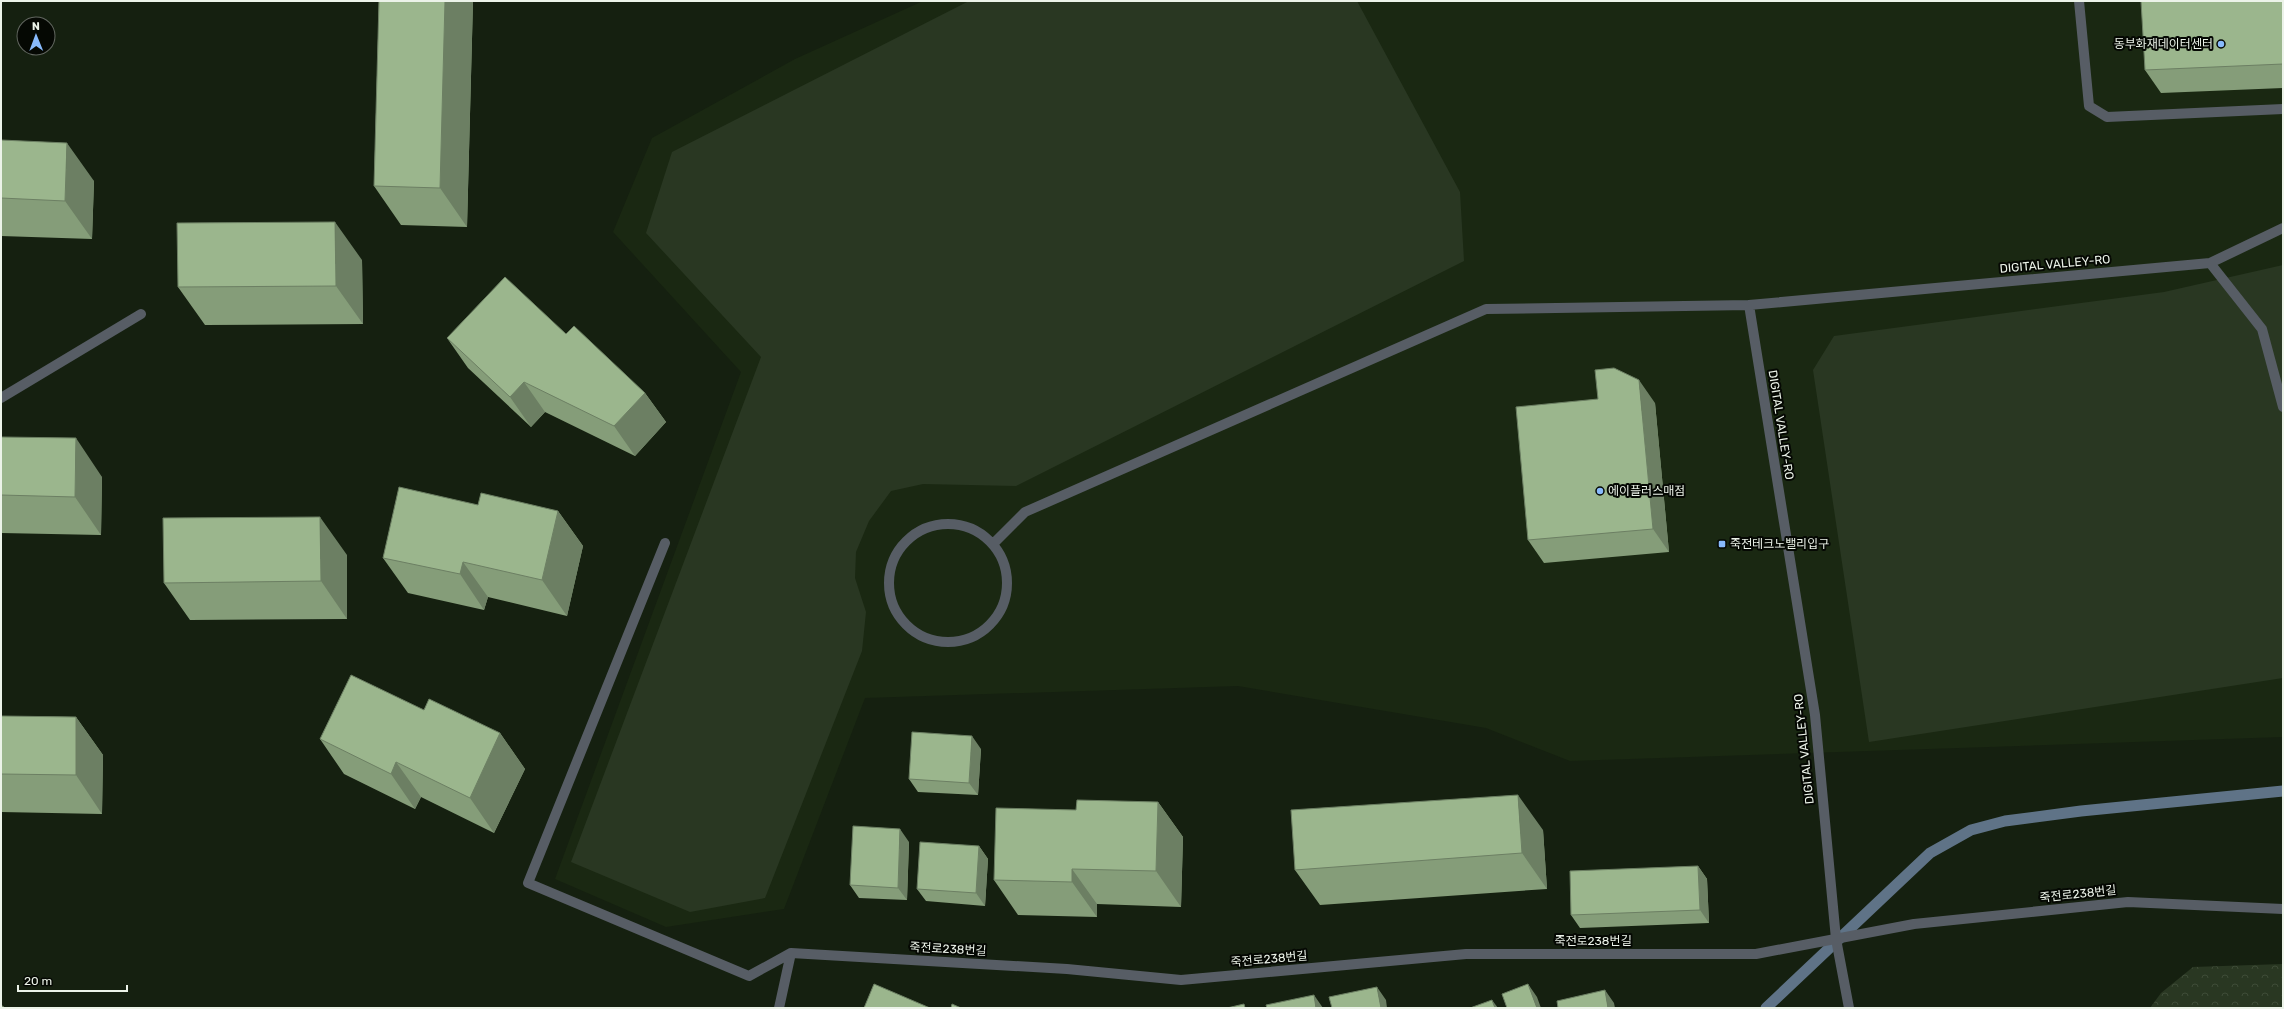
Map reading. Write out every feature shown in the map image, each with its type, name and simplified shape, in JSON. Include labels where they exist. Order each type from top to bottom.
[{"type":"street","points":[[2079,1],[2089,106],[2107,117],[2283,109]]},
{"type":"street","name":"DIGITAL VALLEY-RO","points":[[1849,1008],[1836,939],[1815,715],[1749,305],[2210,263],[2283,228]]},
{"type":"street","points":[[2210,263],[2262,329],[2283,407]]},
{"type":"street","points":[[993,544],[1025,512],[1486,309],[1749,305]]},
{"type":"street","points":[[1,398],[141,314]]},
{"type":"street","points":[[941,524],[954,524],[978,532],[993,544],[1004,562],[1008,582],[1005,602],[995,620],[980,633],[962,641],[941,642],[923,637],[907,627],[895,612],[889,594],[889,574],[895,556],[906,540],[922,529],[941,524]]},
{"type":"street","points":[[665,543],[528,883],[749,976],[791,953]]},
{"type":"street","name":"죽전로238번길","points":[[791,953],[1067,969],[1181,980],[1466,954],[1756,954],[1914,924],[2128,902],[2283,909]]},
{"type":"street","points":[[779,1008],[791,953]]},
{"type":"shaded area","points":[[923,1],[2283,1],[2283,737],[1570,761],[1486,728],[1238,686],[865,698],[784,909],[666,927],[555,879],[741,372],[613,232],[652,138],[795,59]]},
{"type":"green space","points":[[969,1],[1357,1],[1460,192],[1464,261],[1016,486],[923,484],[891,491],[869,521],[856,552],[855,578],[866,612],[862,651],[765,898],[690,912],[571,862],[761,357],[646,233],[672,152]]},
{"type":"green space","points":[[2283,265],[2283,678],[1869,742],[1813,370],[1834,336],[2164,292]]},
{"type":"green space","points":[[2283,964],[2283,1008],[2150,1008],[2161,993],[2193,967]]},
{"type":"building","points":[[379,1],[445,1],[440,188],[374,186]]},
{"type":"building","name":"동부화재데이터센터","points":[[2141,1],[2283,1],[2283,64],[2145,70]]},
{"type":"building","points":[[1,140],[67,143],[65,201],[1,198]]},
{"type":"building","points":[[335,222],[336,286],[178,287],[177,223]]},
{"type":"building","points":[[505,277],[566,334],[574,326],[645,393],[614,426],[524,382],[510,397],[447,338]]},
{"type":"building","name":"에이플러스매점","points":[[1614,368],[1639,380],[1653,529],[1528,540],[1516,407],[1598,399],[1595,370]]},
{"type":"building","points":[[1,437],[76,438],[75,497],[1,495]]},
{"type":"building","points":[[399,487],[478,505],[481,493],[558,511],[542,580],[463,562],[460,574],[383,558]]},
{"type":"building","points":[[320,517],[321,581],[164,583],[163,518]]},
{"type":"building","points":[[351,675],[424,710],[429,699],[500,733],[470,798],[396,762],[391,774],[320,739]]},
{"type":"building","points":[[1,716],[76,717],[76,775],[1,774]]},
{"type":"building","points":[[912,732],[972,736],[969,783],[909,779]]},
{"type":"building","points":[[1518,795],[1522,853],[1295,870],[1291,810]]},
{"type":"building","points":[[1077,800],[1158,802],[1156,871],[1072,869],[1072,882],[994,880],[996,808],[1076,810]]},
{"type":"building","points":[[853,826],[900,829],[898,888],[850,885]]},
{"type":"building","points":[[920,842],[979,846],[976,893],[917,889]]},
{"type":"building","points":[[1698,866],[1700,910],[1571,915],[1570,871]]},
{"type":"building","points":[[874,984],[930,1008],[864,1008]]},
{"type":"building","points":[[1528,984],[1537,1008],[1507,1008],[1502,994]]},
{"type":"building","points":[[1377,987],[1381,1008],[1332,1008],[1329,997]]},
{"type":"building","points":[[1605,990],[1608,1008],[1558,1008],[1557,1001]]},
{"type":"building","points":[[1314,995],[1316,1008],[1267,1008],[1266,1005]]},
{"type":"building","points":[[1492,1000],[1495,1008],[1470,1008]]},
{"type":"building","points":[[952,1004],[961,1008],[951,1008]]},
{"type":"building","points":[[1244,1004],[1245,1008],[1227,1008]]},
{"type":"waterway","points":[[1766,1008],[1930,853],[1971,830],[2005,821],[2081,811],[2283,791]]},
{"type":"place","name":"동부화재데이터센터","points":[[2221,44]]},
{"type":"place","name":"에이플러스매점","points":[[1600,491]]},
{"type":"place","name":"죽전테크노밸리입구","points":[[1722,544]]}]
